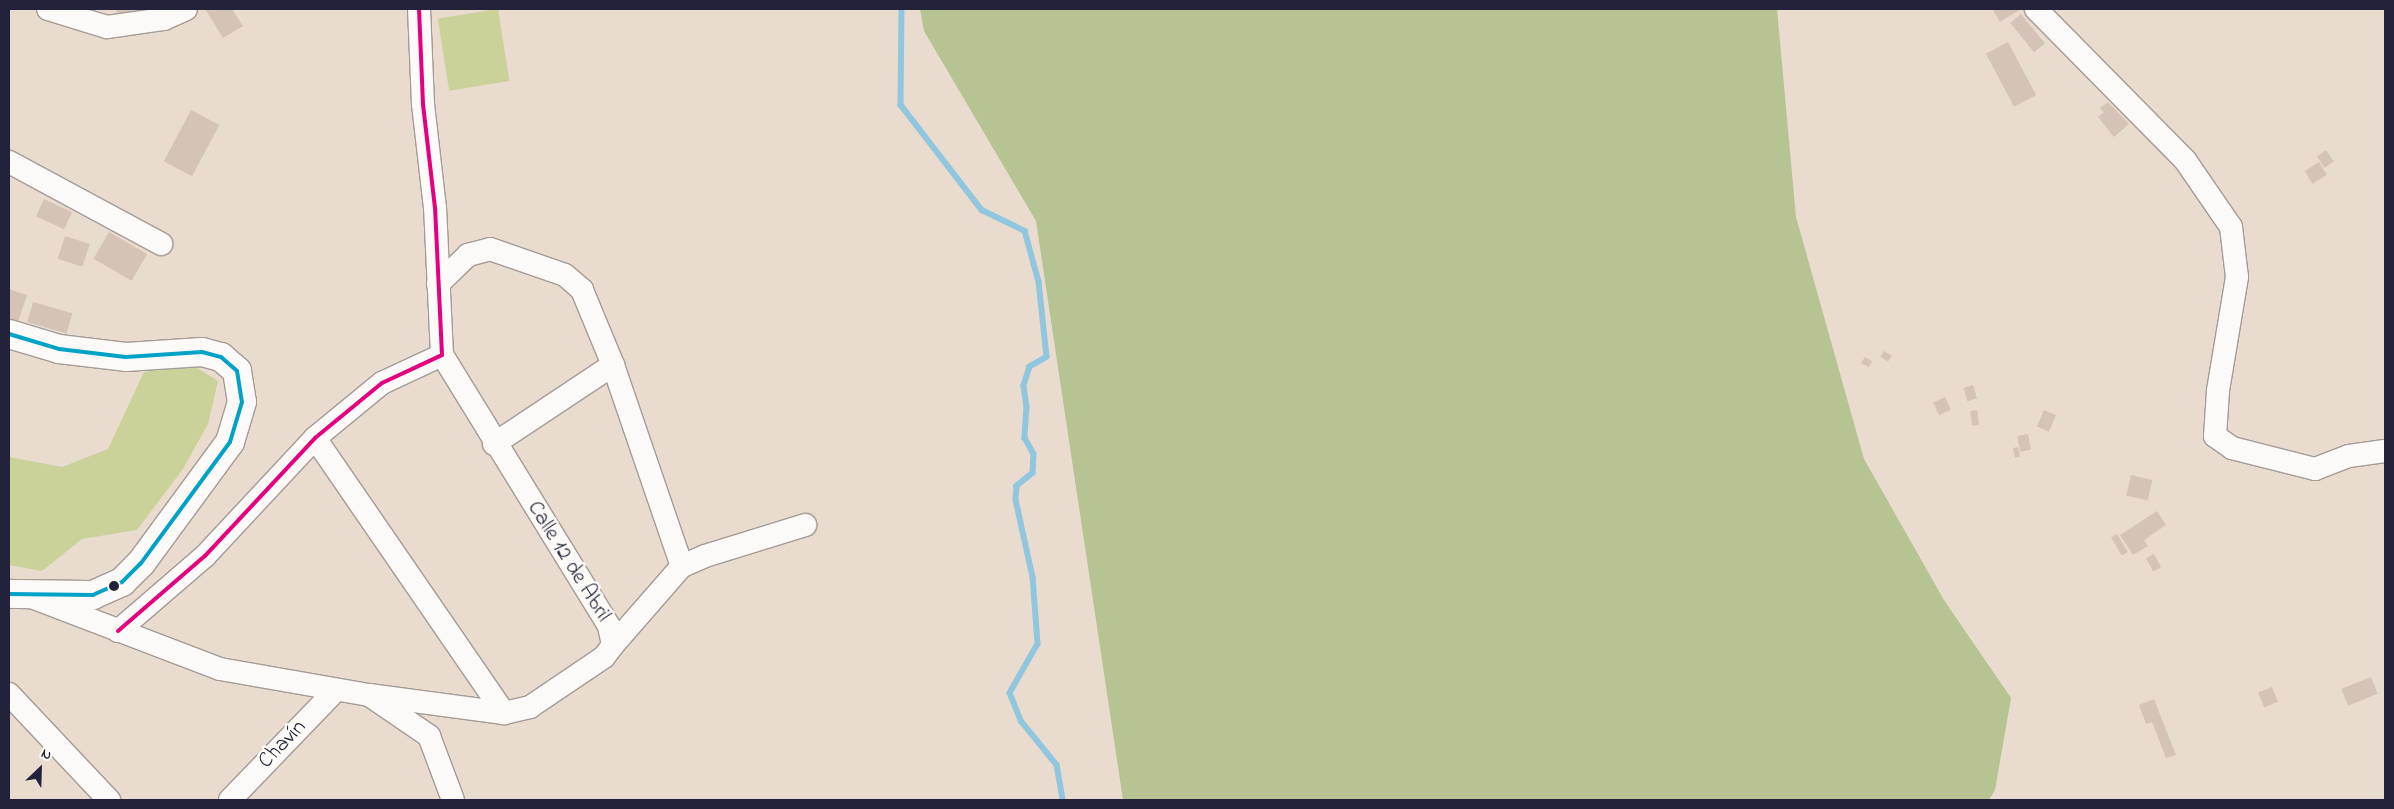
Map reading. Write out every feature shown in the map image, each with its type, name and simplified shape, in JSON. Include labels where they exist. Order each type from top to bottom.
[{"type":"street","points":[[48,9],[108,26],[164,19],[186,9]]},
{"type":"street","points":[[118,631],[205,556],[315,438],[382,384],[442,355],[435,208],[422,104],[418,9]]},
{"type":"street","points":[[2036,9],[2185,160],[2231,227],[2237,277],[2218,391],[2215,436],[2232,448],[2315,469],[2349,456],[2385,451]]},
{"type":"street","points":[[9,162],[161,244]]},
{"type":"street","points":[[438,284],[468,255],[490,249],[565,275],[582,290],[613,365],[682,566]]},
{"type":"street","points":[[9,334],[59,349],[126,357],[202,352],[221,357],[237,371],[242,402],[230,442],[141,564],[122,582],[93,595],[17,594]]},
{"type":"street","name":"Calle 12 de Abril","points":[[17,594],[220,669],[336,690],[504,713],[530,707],[604,657],[613,645],[610,626],[494,444],[442,355]]},
{"type":"street","points":[[494,444],[613,365]]},
{"type":"street","points":[[315,438],[504,713]]},
{"type":"street","points":[[613,645],[682,566],[705,556],[804,525]]},
{"type":"street","name":"Chavín","points":[[230,800],[336,690]]},
{"type":"street","points":[[9,694],[109,800]]},
{"type":"street","name":"Calle 12 de Abril","points":[[369,695],[429,736],[445,795]]},
{"type":"green space","points":[[498,9],[509,81],[449,91],[438,19]]},
{"type":"green space","points":[[920,9],[1777,9],[1796,217],[1864,459],[1944,600],[2011,698],[1995,790],[1989,800],[1123,800],[1036,221],[924,31]]},
{"type":"green space","points":[[192,365],[218,381],[208,424],[183,469],[137,530],[82,539],[42,571],[9,565],[9,457],[62,467],[108,449],[144,372]]},
{"type":"building","points":[[116,9],[152,9],[152,10],[118,16]]},
{"type":"building","points":[[205,9],[232,9],[243,26],[223,38]]},
{"type":"building","points":[[1995,9],[2021,9],[2000,22],[1993,10]]},
{"type":"building","points":[[2021,14],[2045,44],[2034,52],[2010,23]]},
{"type":"building","points":[[2008,42],[2036,95],[2014,107],[1986,54]]},
{"type":"building","points":[[2108,102],[2129,124],[2114,137],[2098,117],[2104,112],[2100,108]]},
{"type":"building","points":[[191,110],[219,125],[192,176],[164,161]]},
{"type":"building","points":[[2326,150],[2334,162],[2325,168],[2317,156]]},
{"type":"building","points":[[2319,162],[2327,175],[2313,184],[2305,171]]},
{"type":"building","points":[[44,199],[72,212],[64,229],[36,216]]},
{"type":"building","points":[[109,232],[147,254],[132,281],[94,259]]},
{"type":"building","points":[[65,236],[90,244],[82,267],[58,259]]},
{"type":"building","points":[[9,289],[27,295],[16,328],[9,325]]},
{"type":"building","points":[[33,302],[72,313],[67,333],[27,322]]},
{"type":"building","points":[[1884,351],[1892,356],[1888,362],[1880,357]]},
{"type":"building","points":[[1865,357],[1872,361],[1869,367],[1861,363]]},
{"type":"building","points":[[1973,385],[1977,398],[1968,401],[1963,388]]},
{"type":"building","points":[[1945,397],[1951,410],[1939,415],[1933,402]]},
{"type":"building","points":[[1977,410],[1979,425],[1972,426],[1970,411]]},
{"type":"building","points":[[2044,410],[2056,415],[2049,432],[2037,427]]},
{"type":"building","points":[[2028,434],[2031,450],[2020,452],[2017,436]]},
{"type":"building","points":[[2018,447],[2020,457],[2015,458],[2013,448]]},
{"type":"building","points":[[2131,475],[2152,480],[2148,500],[2126,495]]},
{"type":"building","points":[[2157,511],[2166,525],[2144,540],[2148,546],[2133,555],[2120,535]]},
{"type":"building","points":[[2117,534],[2128,552],[2122,556],[2111,538]]},
{"type":"building","points":[[2154,554],[2161,567],[2153,571],[2146,558]]},
{"type":"building","points":[[2371,677],[2378,694],[2348,706],[2341,689]]},
{"type":"building","points":[[2272,687],[2278,702],[2264,707],[2258,693]]},
{"type":"building","points":[[2154,699],[2176,755],[2166,758],[2152,722],[2146,724],[2139,705]]},
{"type":"waterway","points":[[902,9],[901,105],[982,210],[1025,231],[1039,282],[1047,357],[1030,367],[1024,386],[1027,407],[1025,438],[1034,454],[1033,473],[1017,486],[1016,500],[1033,577],[1038,644],[1010,693],[1022,722],[1057,765],[1063,800]]},
{"type":"transit line","points":[[118,631],[205,556],[315,438],[382,383],[442,355],[435,208],[423,104],[419,9]]},
{"type":"transit line","points":[[9,334],[59,349],[126,357],[202,352],[221,357],[237,371],[242,402],[230,442],[141,563],[122,582],[93,595],[9,594]]}]
